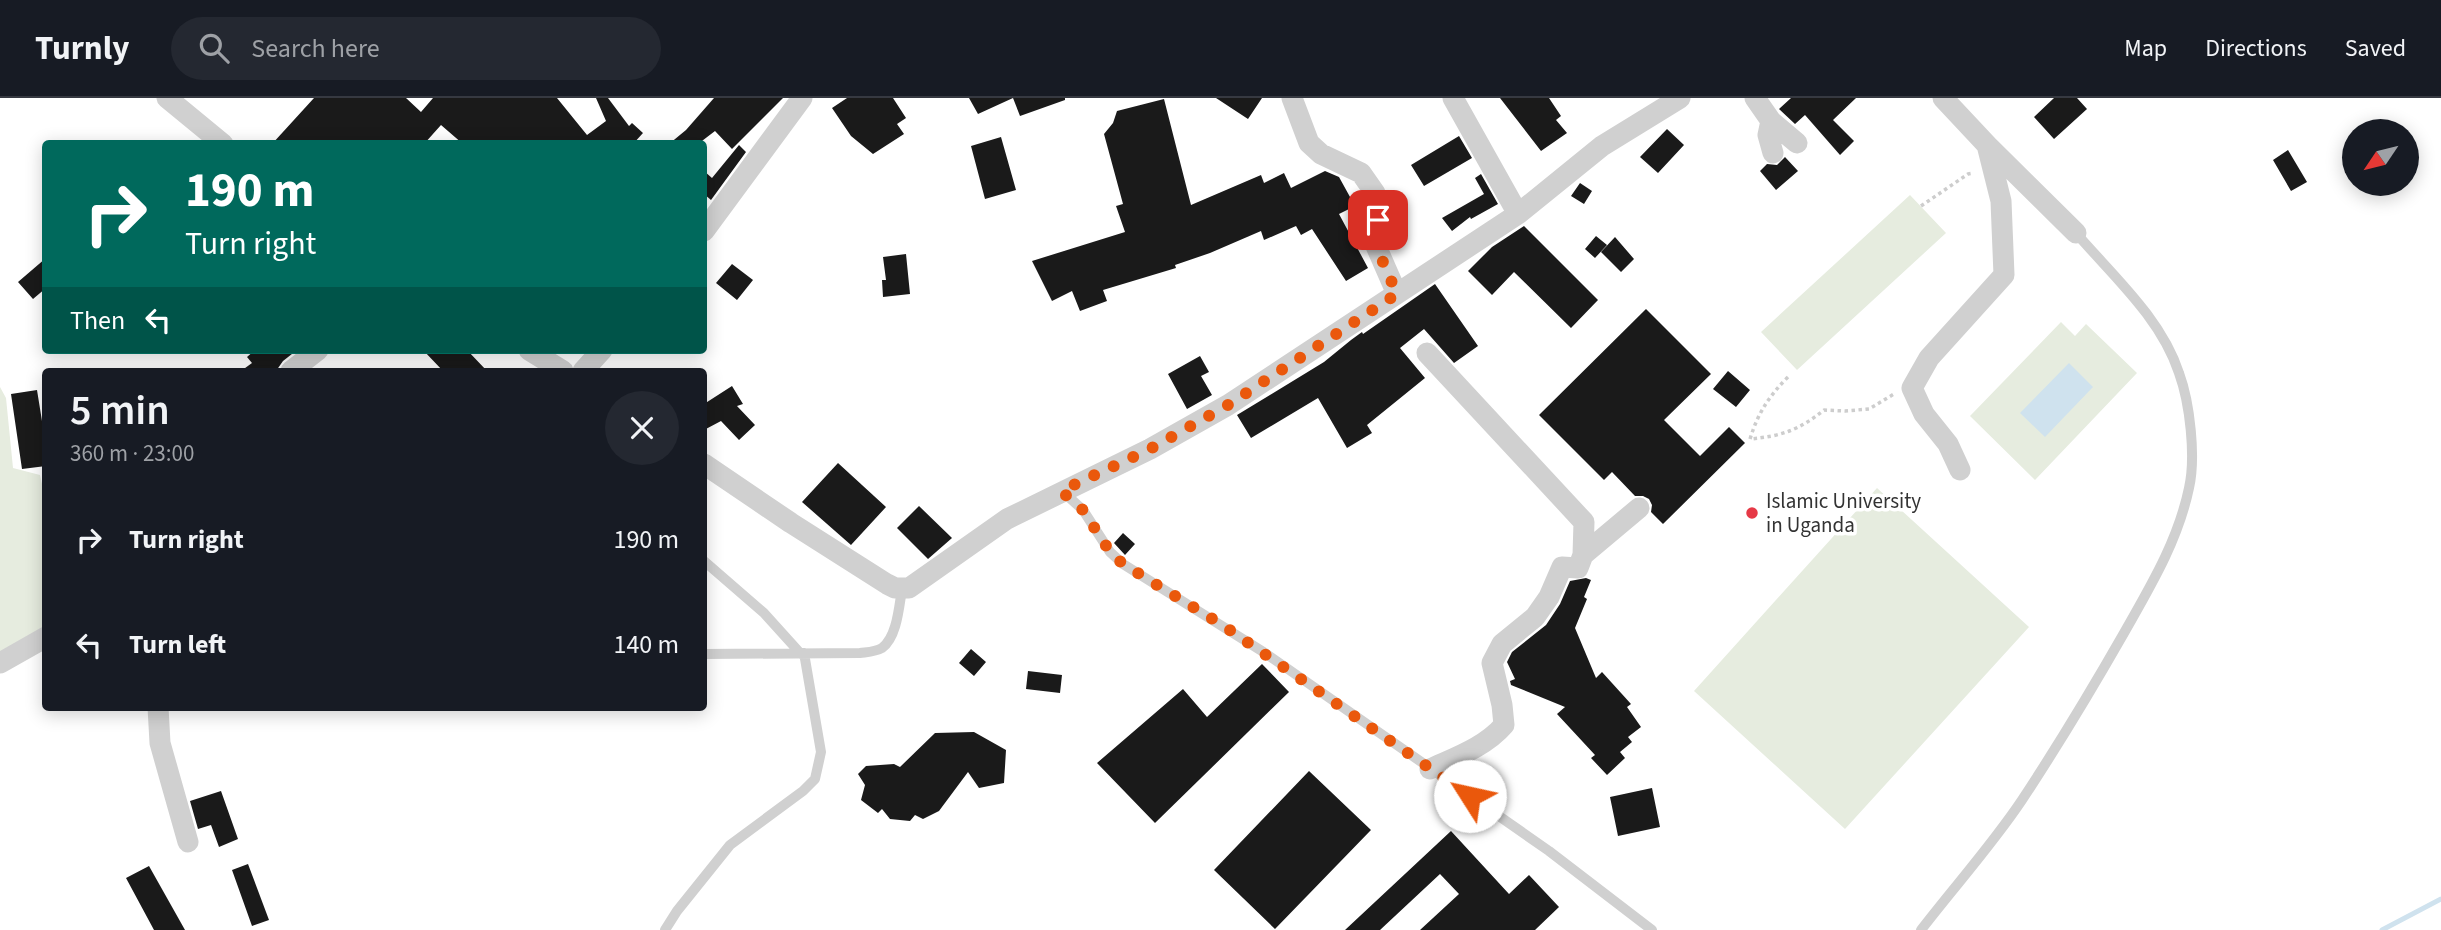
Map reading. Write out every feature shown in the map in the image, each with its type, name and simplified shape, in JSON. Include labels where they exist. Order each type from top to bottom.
[{"type":"street","points":[[167,98],[218,140]]},
{"type":"street","points":[[707,227],[802,98]]},
{"type":"street","points":[[1292,98],[1309,143],[1321,154],[1361,173],[1375,193],[1378,220],[1376,246],[1397,294]]},
{"type":"street","points":[[1453,98],[1518,214]]},
{"type":"street","points":[[707,466],[895,589],[919,583],[973,541],[1007,519],[1150,449],[1228,405],[1518,214],[1602,146],[1680,98]]},
{"type":"street","points":[[1755,98],[1771,121],[1797,143]]},
{"type":"street","points":[[1943,98],[2076,233]]},
{"type":"street","points":[[1771,121],[1768,135],[1773,153]]},
{"type":"street","points":[[1960,470],[1948,444],[1924,414],[1912,388],[1929,358],[2004,275],[2001,201],[1987,145]]},
{"type":"street","points":[[1427,353],[1584,522],[1605,536]]},
{"type":"street","points":[[295,368],[312,354]]},
{"type":"street","points":[[535,354],[558,368]]},
{"type":"street","points":[[586,368],[598,354]]},
{"type":"street","points":[[1583,555],[1639,508]]},
{"type":"street","points":[[1430,769],[1474,749],[1504,725],[1492,663],[1502,644],[1535,617],[1549,597],[1562,567],[1577,568],[1583,555],[1584,522]]},
{"type":"street","points":[[0,663],[42,640]]},
{"type":"street","points":[[158,711],[160,743],[188,842]]},
{"type":"lane","points":[[1921,930],[2021,801],[2113,653],[2165,561],[2189,487],[2191,436],[2180,374],[2171,352],[2160,330],[2076,233]]},
{"type":"lane","points":[[1061,491],[1083,510],[1110,552],[1123,564],[1224,626],[1549,851],[1652,930]]},
{"type":"lane","points":[[665,930],[730,845],[816,779],[821,752],[803,653],[707,564]]},
{"type":"lane","points":[[707,654],[875,651],[885,646],[895,626],[902,589]]},
{"type":"path","points":[[1921,206],[1968,174],[1993,171]]},
{"type":"path","points":[[1788,377],[1771,394],[1758,414],[1750,439],[1774,436],[1804,426],[1824,410],[1869,409],[1889,395],[1912,388]]},
{"type":"shaded area","points":[[1910,195],[1946,233],[1797,370],[1761,332]]},
{"type":"shaded area","points":[[2061,322],[2075,336],[2086,324],[2137,373],[2035,480],[1970,416]]},
{"type":"shaded area","points":[[0,387],[6,398],[13,468],[40,475],[42,484],[42,631],[0,654]]},
{"type":"shaded area","points":[[1877,488],[2029,627],[1845,829],[1694,691]]},
{"type":"water","points":[[2069,363],[2093,387],[2045,437],[2020,413]]},
{"type":"building","points":[[314,98],[406,98],[421,112],[433,98],[557,98],[587,135],[606,121],[596,98],[608,98],[629,126],[632,123],[643,133],[637,140],[458,140],[441,125],[428,140],[276,140]]},
{"type":"building","points":[[714,98],[783,98],[732,149],[715,131],[703,140],[674,140]]},
{"type":"building","points":[[847,98],[893,98],[906,118],[897,124],[904,134],[873,154],[851,136],[832,108]]},
{"type":"building","points":[[969,98],[1013,98],[978,114]]},
{"type":"building","points":[[1013,98],[1065,98],[1065,100],[1020,116]]},
{"type":"building","points":[[1216,98],[1262,98],[1248,119]]},
{"type":"building","points":[[1500,98],[1549,98],[1561,116],[1556,120],[1567,133],[1541,151]]},
{"type":"building","points":[[1791,98],[1856,98],[1833,120],[1854,141],[1840,155],[1805,115],[1795,124],[1779,109]]},
{"type":"building","points":[[2054,98],[2077,98],[2087,109],[2054,139],[2034,117]]},
{"type":"building","points":[[1164,99],[1191,205],[1261,175],[1264,183],[1284,173],[1291,188],[1325,171],[1339,177],[1355,206],[1339,214],[1368,268],[1346,281],[1312,229],[1301,235],[1296,226],[1264,240],[1261,231],[1175,265],[1176,268],[1103,290],[1107,301],[1080,311],[1072,291],[1052,301],[1032,261],[1125,232],[1116,206],[1123,204],[1104,134],[1113,123],[1117,111]]},
{"type":"building","points":[[1667,129],[1684,145],[1658,173],[1640,157]]},
{"type":"building","points":[[1459,136],[1472,158],[1424,186],[1411,165]]},
{"type":"building","points":[[1001,137],[1016,190],[985,199],[971,146]]},
{"type":"building","points":[[739,145],[746,152],[711,200],[707,197],[707,174],[712,178]]},
{"type":"building","points":[[2288,150],[2307,182],[2291,191],[2273,160]]},
{"type":"building","points":[[1785,157],[1798,171],[1776,190],[1760,171],[1767,164],[1777,165]]},
{"type":"building","points":[[1481,174],[1498,204],[1471,219],[1470,217],[1452,231],[1442,218],[1484,194],[1475,178]]},
{"type":"building","points":[[1580,183],[1592,191],[1584,204],[1571,196]]},
{"type":"building","points":[[1524,226],[1598,300],[1571,328],[1514,272],[1492,295],[1468,271],[1492,247]]},
{"type":"building","points":[[1596,236],[1607,245],[1595,258],[1585,249]]},
{"type":"building","points":[[1615,237],[1634,259],[1621,272],[1601,252]]},
{"type":"building","points":[[906,254],[910,294],[883,297],[882,280],[886,280],[883,257]]},
{"type":"building","points":[[42,261],[42,291],[33,299],[18,282]]},
{"type":"building","points":[[732,264],[753,280],[737,300],[716,283]]},
{"type":"building","points":[[1435,284],[1478,346],[1454,363],[1424,329],[1400,348],[1425,378],[1367,425],[1372,433],[1347,448],[1318,398],[1251,438],[1237,415],[1324,362],[1362,332],[1363,334]]},
{"type":"building","points":[[1646,309],[1711,374],[1664,420],[1700,456],[1729,427],[1745,443],[1663,524],[1651,512],[1649,499],[1635,496],[1612,472],[1604,480],[1539,415]]},
{"type":"building","points":[[250,354],[292,354],[278,368],[245,368],[252,363],[247,357]]},
{"type":"building","points":[[427,354],[471,354],[484,368],[440,368]]},
{"type":"building","points":[[1200,356],[1209,372],[1201,376],[1212,395],[1187,409],[1168,374]]},
{"type":"building","points":[[1728,371],[1750,390],[1736,407],[1713,389]]},
{"type":"building","points":[[732,386],[743,404],[737,406],[755,425],[739,440],[721,421],[707,428],[707,402]]},
{"type":"building","points":[[37,390],[42,421],[42,466],[22,469],[11,394]]},
{"type":"building","points":[[838,463],[886,507],[851,545],[802,502]]},
{"type":"building","points":[[919,506],[952,538],[928,559],[897,528]]},
{"type":"building","points":[[1123,533],[1135,544],[1125,555],[1114,543]]},
{"type":"building","points":[[1586,578],[1591,580],[1584,597],[1587,599],[1575,628],[1596,678],[1602,672],[1631,704],[1627,707],[1641,727],[1628,737],[1632,742],[1620,752],[1625,758],[1607,775],[1591,758],[1595,755],[1557,714],[1565,707],[1511,685],[1510,681],[1515,679],[1507,662],[1512,652],[1546,625],[1560,604],[1570,581]]},
{"type":"building","points":[[971,649],[986,662],[974,676],[959,663]]},
{"type":"building","points":[[1262,664],[1289,692],[1155,823],[1097,763],[1183,689],[1207,717]]},
{"type":"building","points":[[1028,671],[1062,675],[1060,693],[1026,689]]},
{"type":"building","points":[[974,732],[1006,750],[1004,783],[979,788],[968,772],[939,811],[923,819],[915,815],[910,821],[890,819],[882,809],[878,813],[861,800],[865,785],[858,774],[866,766],[894,764],[900,767],[935,733]]},
{"type":"building","points":[[1309,771],[1371,830],[1275,929],[1214,870]]},
{"type":"building","points":[[1652,788],[1660,827],[1618,836],[1610,797]]},
{"type":"building","points":[[221,791],[238,839],[219,847],[211,825],[198,829],[190,801]]},
{"type":"building","points":[[1451,831],[1509,894],[1529,875],[1559,907],[1535,930],[1420,930],[1459,894],[1440,874],[1380,930],[1345,930]]},
{"type":"building","points":[[248,864],[269,920],[252,926],[232,870]]},
{"type":"building","points":[[149,866],[185,930],[154,930],[126,878]]},
{"type":"waterway","points":[[2382,930],[2441,899]]},
{"type":"place","name":"Islamic University in Uganda","points":[[1752,513]]},
{"type":"route","points":[[1378,220],[1376,246],[1397,294],[1228,405],[1150,449],[1061,491],[1083,510],[1110,552],[1123,564],[1224,626],[1470,796]]}]
